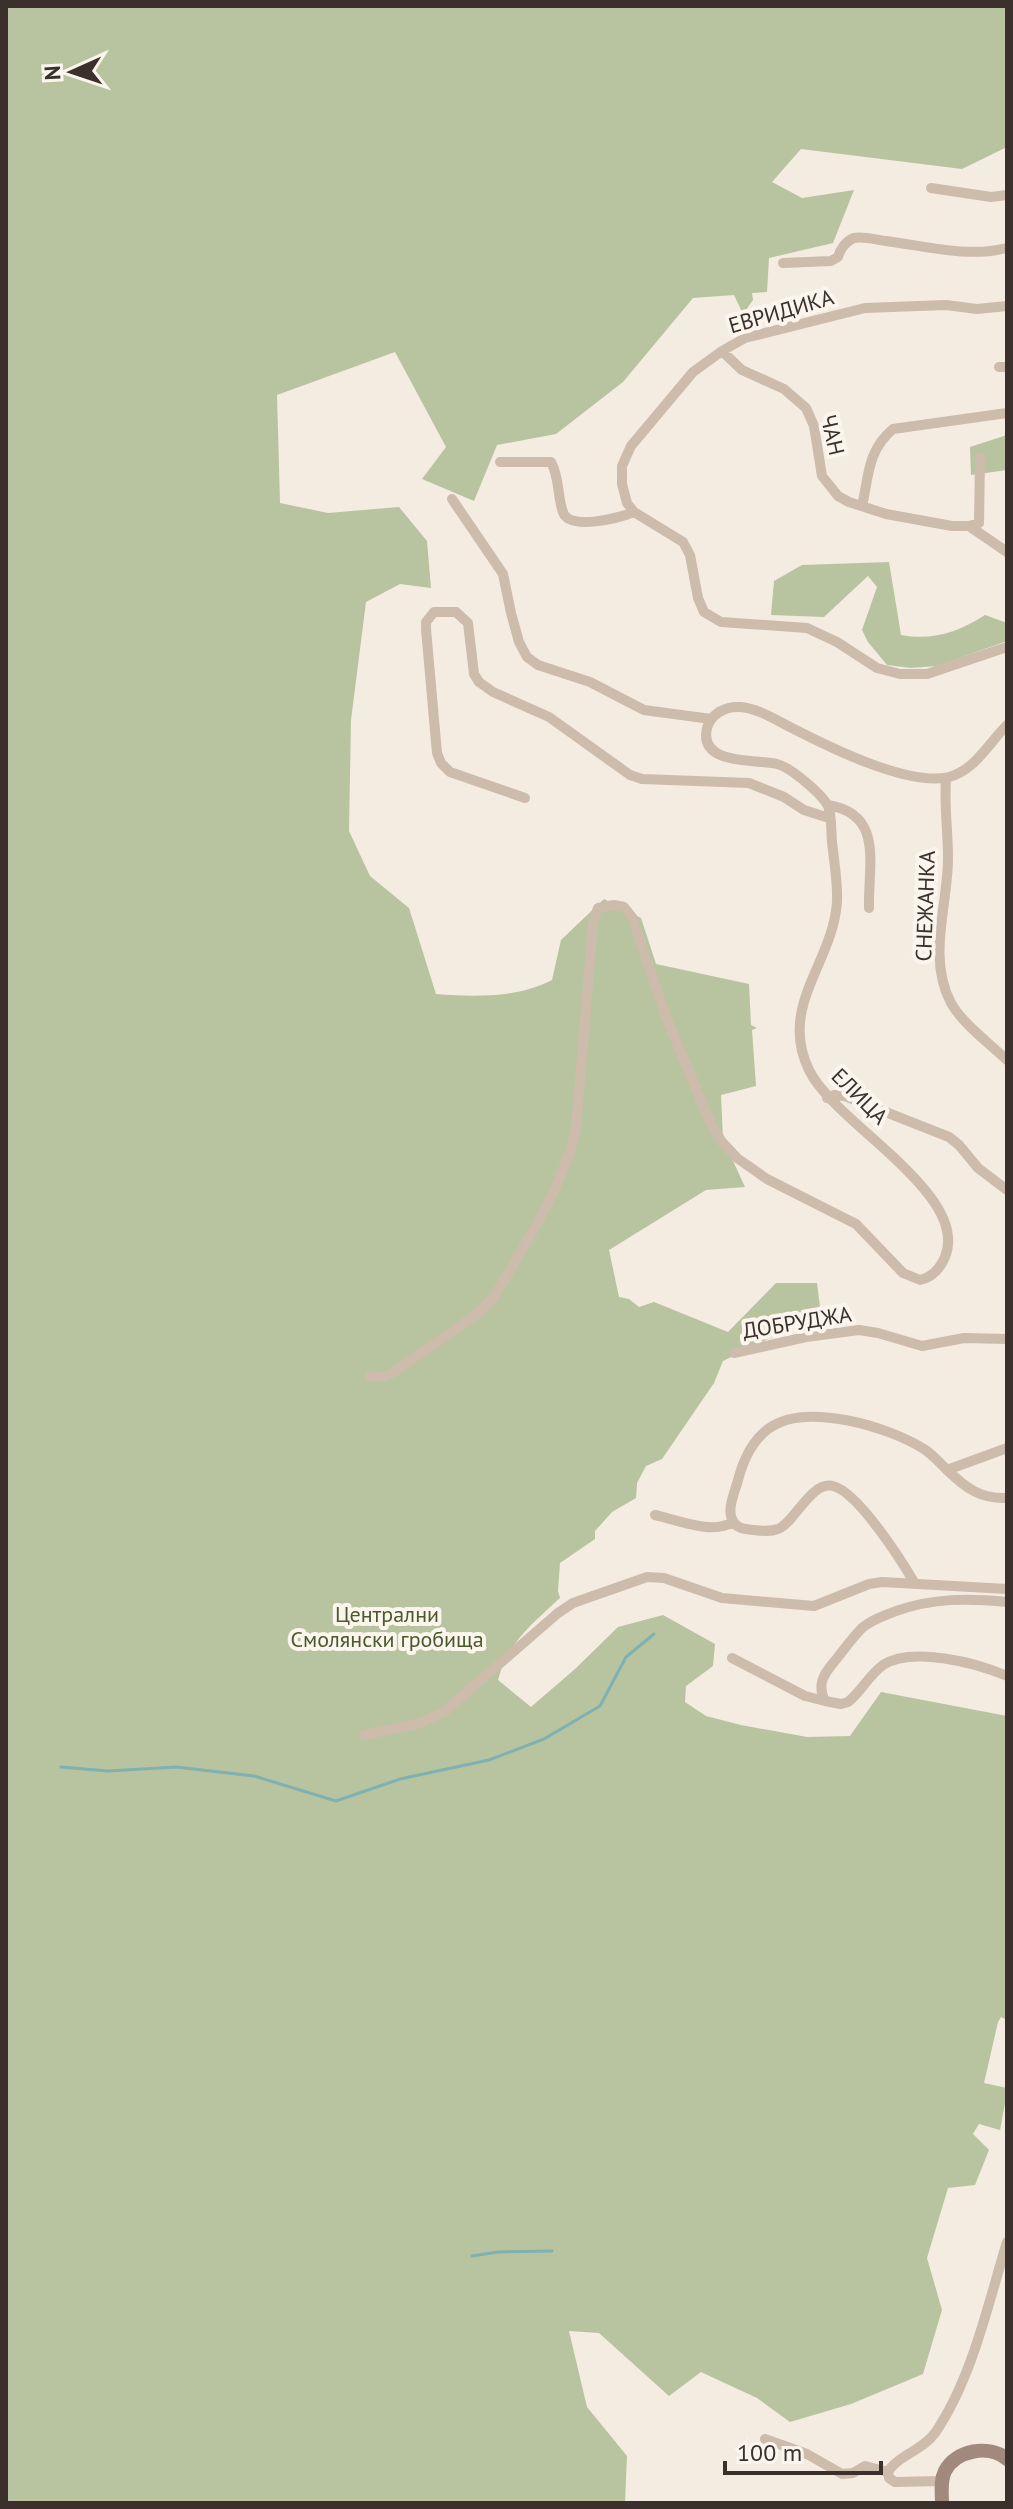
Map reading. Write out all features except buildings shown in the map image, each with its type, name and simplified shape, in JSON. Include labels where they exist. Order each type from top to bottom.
[{"type":"street","points":[[931,188],[991,197],[1007,195]]},
{"type":"street","points":[[783,263],[831,261],[853,238],[974,252],[1007,248]]},
{"type":"street","name":"ЕВРИДИКА","points":[[634,512],[627,503],[622,484],[622,466],[631,446],[693,372],[745,338],[865,308],[946,305],[977,309],[1007,306]]},
{"type":"street","name":"ЧАН","points":[[722,351],[742,370],[784,389],[801,402],[811,417],[819,465],[827,484],[838,496],[886,514],[952,526],[969,526],[1007,552]]},
{"type":"street","name":"ЧАН","points":[[862,506],[873,451],[881,438],[893,429],[1007,413]]},
{"type":"street","points":[[969,526],[979,523],[980,458]]},
{"type":"street","points":[[500,462],[551,462],[557,478],[562,512],[568,520],[603,520],[634,512],[683,542],[690,555],[698,598],[704,612],[721,622],[807,628],[837,642],[877,668],[900,674],[927,674],[1007,647]]},
{"type":"street","points":[[452,499],[503,574],[519,642],[527,657],[538,665],[590,682],[644,710],[711,719]]},
{"type":"street","points":[[525,798],[450,772],[441,763],[426,629],[426,622],[434,612],[456,612],[468,623],[472,664],[479,682],[493,692],[549,717],[630,775],[642,779],[749,783],[784,797],[804,810],[829,818]]},
{"type":"street","points":[[869,908],[869,840],[864,823],[844,808],[828,805],[797,775],[780,764],[725,758],[708,741],[706,731],[711,719],[723,709],[738,707],[757,711],[858,760],[909,774],[946,778],[973,764],[1007,725]]},
{"type":"street","name":"СНЕЖАНКА","points":[[946,778],[947,890],[939,936],[943,975],[950,1002],[959,1015],[1007,1060]]},
{"type":"street","name":"ЕЛИЦА","points":[[370,1376],[383,1377],[394,1372],[477,1314],[494,1297],[555,1189],[576,1128],[593,924],[598,908],[624,907],[632,917],[666,1017],[711,1124],[729,1151],[767,1179],[856,1224],[903,1273],[913,1279],[928,1278],[941,1267],[948,1248],[949,1230],[939,1208],[909,1171],[827,1098],[802,1054],[800,1015],[806,989],[828,938],[837,903],[828,805]]},
{"type":"street","points":[[827,1098],[845,1096],[949,1137],[978,1168],[1007,1190]]},
{"type":"street","name":"ДОБРУДЖА","points":[[734,1353],[806,1337],[859,1330],[922,1346],[964,1338],[1007,1339]]},
{"type":"street","points":[[914,1582],[899,1556],[849,1495],[830,1485],[822,1486],[813,1493],[780,1528],[764,1532],[739,1528],[730,1516],[731,1507],[741,1467],[754,1443],[769,1428],[782,1421],[820,1417],[845,1419],[900,1436],[927,1451],[969,1490],[989,1498],[1007,1498]]},
{"type":"street","points":[[947,1470],[1007,1448]]},
{"type":"street","points":[[655,1515],[711,1528],[721,1528],[733,1522]]},
{"type":"street","points":[[364,1735],[417,1724],[444,1712],[573,1603],[647,1577],[664,1578],[722,1598],[814,1606],[869,1584],[914,1582],[1007,1589]]},
{"type":"street","points":[[825,1701],[821,1681],[863,1627],[876,1618],[929,1601],[975,1599],[1007,1602]]},
{"type":"street","points":[[732,1658],[805,1696],[841,1704],[848,1702],[881,1667],[900,1658],[921,1657],[986,1667],[1007,1676]]},
{"type":"street","points":[[941,2481],[895,2482],[889,2478],[888,2472],[893,2464],[920,2449],[929,2440],[957,2392],[1007,2242]]},
{"type":"street","points":[[765,2439],[807,2454],[842,2474],[853,2473],[865,2466],[888,2472]]},
{"type":"street","points":[[942,2503],[941,2481],[947,2467],[956,2459],[968,2453],[1007,2448]]},
{"type":"street","points":[[987,2451],[997,2452],[1007,2459]]},
{"type":"green space","name":"Централни Смолянски гробища","points":[[6,6],[1007,6],[1007,147],[962,169],[801,149],[772,182],[802,198],[854,190],[833,243],[769,258],[767,292],[752,293],[753,300],[743,314],[734,295],[693,298],[623,382],[556,434],[497,445],[474,501],[422,479],[446,447],[395,352],[277,395],[280,503],[328,513],[399,507],[427,541],[431,588],[400,584],[366,602],[351,720],[349,831],[370,876],[409,908],[436,994],[481,996],[511,993],[552,980],[561,940],[604,899],[641,918],[656,964],[749,984],[751,1025],[757,1028],[752,1030],[756,1086],[721,1095],[723,1139],[745,1187],[706,1190],[609,1250],[619,1297],[629,1299],[639,1307],[654,1302],[728,1332],[776,1283],[817,1283],[822,1323],[789,1329],[723,1361],[714,1383],[662,1459],[646,1466],[637,1483],[636,1498],[612,1512],[595,1531],[595,1539],[560,1563],[560,1598],[515,1644],[498,1680],[531,1707],[618,1627],[663,1615],[715,1644],[713,1666],[686,1686],[685,1702],[706,1716],[807,1737],[850,1736],[881,1692],[1007,1716],[1007,2020],[1001,2017],[998,2022],[984,2083],[1007,2088],[1007,2093],[1000,2130],[979,2124],[973,2134],[989,2150],[975,2185],[948,2188],[927,2258],[942,2310],[923,2374],[851,2404],[790,2422],[757,2398],[701,2372],[669,2396],[599,2333],[569,2331],[587,2407],[627,2456],[625,2503],[6,2503]]},
{"type":"green space","points":[[1007,435],[1007,470],[971,475],[970,447]]},
{"type":"green space","points":[[889,562],[901,635],[924,637],[945,634],[985,615],[1007,623],[1007,641],[937,666],[911,668],[887,665],[862,630],[877,587],[868,576],[824,617],[771,615],[774,581],[802,565]]},
{"type":"waterway","points":[[61,1767],[108,1771],[176,1767],[254,1776],[336,1801],[400,1779],[489,1760],[544,1739],[600,1706],[626,1657],[654,1634]]},
{"type":"waterway","points":[[472,2256],[552,2251]]}]
